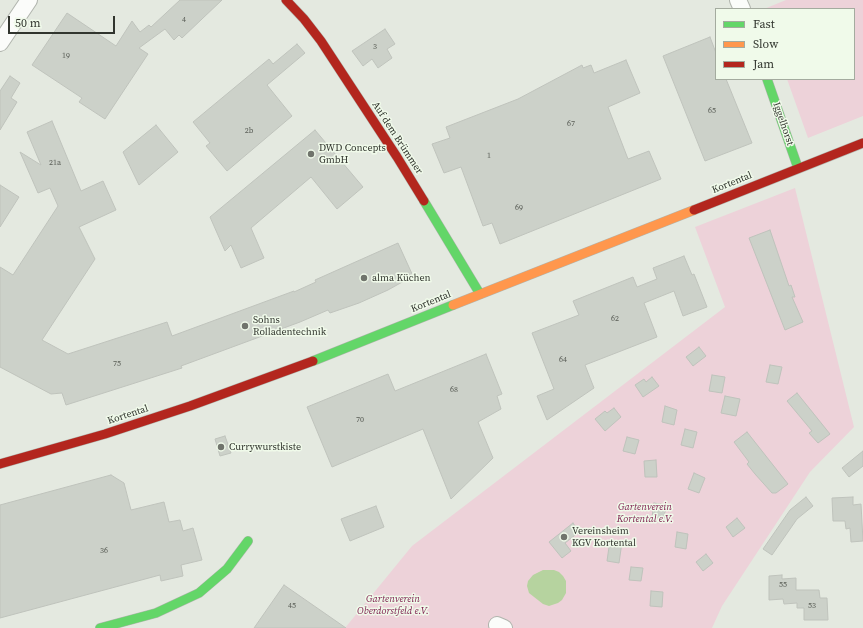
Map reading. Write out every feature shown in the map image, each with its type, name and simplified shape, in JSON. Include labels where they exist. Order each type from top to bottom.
[{"type":"street","points":[[0,43],[29,0]]},
{"type":"street","name":"Auf dem Brümmer","points":[[286,0],[304,19],[321,41],[397,157],[480,294]]},
{"type":"street","name":"Iggelhorst","points":[[767,80],[798,168]]},
{"type":"street","name":"Kortental","points":[[0,464],[105,434],[288,371],[863,143]]},
{"type":"street","points":[[100,628],[156,613],[199,593],[227,569],[248,541]]},
{"type":"green space","points":[[786,0],[863,0],[863,116],[808,138],[787,80],[855,80],[855,8],[766,8]]},
{"type":"green space","name":"Gartenverein Kortental e.V.","points":[[795,188],[854,427],[810,472],[722,606],[712,628],[345,628],[412,546],[725,307],[695,227]]},
{"type":"shaded area","points":[[543,570],[554,570],[559,572],[566,581],[566,593],[562,600],[549,606],[543,604],[529,593],[527,586],[528,581],[533,575]]},
{"type":"building","points":[[180,0],[222,0],[182,38],[179,35],[174,40],[165,29],[139,48],[148,54],[105,119],[79,102],[82,98],[32,65],[67,13],[116,46],[132,21],[140,32],[149,25],[151,27]]},
{"type":"building","points":[[385,29],[395,44],[387,49],[392,58],[378,68],[372,59],[363,66],[352,51]]},
{"type":"building","points":[[710,37],[715,50],[715,80],[726,80],[752,143],[705,161],[663,56]]},
{"type":"building","points":[[297,44],[305,53],[267,85],[292,116],[227,171],[206,146],[210,143],[193,122],[269,59],[273,64]]},
{"type":"building","points":[[626,60],[640,93],[608,107],[628,159],[649,151],[661,179],[500,244],[492,223],[483,226],[461,167],[444,173],[432,144],[450,138],[446,127],[518,99],[582,65],[583,68],[591,65],[594,73]]},
{"type":"building","points":[[10,76],[20,83],[11,98],[17,102],[0,130],[0,91]]},
{"type":"building","points":[[52,121],[81,191],[103,181],[116,210],[79,227],[95,259],[42,340],[68,354],[167,322],[172,336],[294,292],[316,282],[315,280],[398,243],[413,276],[388,290],[359,303],[330,313],[328,310],[300,322],[181,366],[182,368],[66,405],[62,393],[51,394],[0,367],[0,267],[13,275],[58,206],[50,188],[38,193],[20,152],[41,165],[27,132]]},
{"type":"building","points":[[156,125],[178,152],[139,185],[123,152]]},
{"type":"building","name":"DWD Concepts GmbH","points":[[315,130],[363,187],[337,209],[311,177],[251,228],[264,258],[241,268],[231,245],[225,251],[210,217]]},
{"type":"building","points":[[0,185],[19,197],[0,227]]},
{"type":"building","points":[[770,230],[789,286],[791,285],[795,297],[792,297],[803,322],[785,330],[749,238]]},
{"type":"building","points":[[684,256],[692,275],[694,274],[707,307],[683,316],[674,291],[644,303],[657,337],[585,365],[594,388],[547,420],[537,396],[554,389],[532,333],[579,315],[573,301],[633,277],[637,287],[657,279],[653,268]]},
{"type":"building","points":[[699,347],[706,356],[693,366],[686,357]]},
{"type":"building","points":[[486,354],[502,394],[497,396],[501,409],[478,422],[493,458],[451,499],[423,429],[332,467],[307,407],[388,374],[395,391]]},
{"type":"building","points":[[770,365],[782,367],[778,384],[766,382]]},
{"type":"building","points":[[712,375],[725,377],[722,393],[709,391]]},
{"type":"building","points":[[652,377],[659,386],[643,397],[635,385],[644,379],[646,382]]},
{"type":"building","points":[[797,393],[830,434],[818,443],[809,433],[812,431],[787,401]]},
{"type":"building","points":[[725,396],[740,399],[736,416],[721,413]]},
{"type":"building","points":[[665,406],[677,410],[674,425],[662,422]]},
{"type":"building","points":[[614,408],[621,417],[605,431],[595,419],[605,411],[607,413]]},
{"type":"building","points":[[685,429],[697,432],[693,448],[681,445]]},
{"type":"building","points":[[747,432],[788,484],[776,493],[772,493],[755,474],[747,464],[749,462],[734,442]]},
{"type":"building","points":[[225,436],[231,453],[220,456],[215,439]]},
{"type":"building","points":[[627,437],[639,440],[635,454],[623,451]]},
{"type":"building","points":[[863,451],[863,466],[849,477],[842,468]]},
{"type":"building","points":[[656,460],[657,477],[645,477],[644,461]]},
{"type":"building","points":[[694,473],[705,478],[699,493],[688,489]]},
{"type":"building","points":[[111,475],[124,483],[131,510],[164,502],[169,522],[180,520],[183,531],[193,528],[202,560],[181,565],[183,576],[161,581],[160,575],[0,618],[0,505]]},
{"type":"building","points":[[806,497],[813,506],[797,519],[772,555],[763,549],[790,510]]},
{"type":"building","points":[[853,497],[853,505],[861,504],[863,541],[851,542],[850,528],[846,529],[845,521],[833,521],[832,498]]},
{"type":"building","points":[[654,503],[666,505],[664,518],[652,517]]},
{"type":"building","points":[[376,506],[384,527],[350,541],[341,519]]},
{"type":"building","points":[[737,518],[745,528],[733,537],[726,527]]},
{"type":"building","name":"Vereinsheim KGV Kortental","points":[[573,523],[579,532],[565,543],[571,551],[562,558],[549,542]]},
{"type":"building","points":[[677,532],[688,534],[686,549],[675,547]]},
{"type":"building","points":[[610,540],[622,542],[619,563],[607,561]]},
{"type":"building","points":[[706,554],[713,563],[703,571],[696,562]]},
{"type":"building","points":[[631,567],[643,568],[641,581],[629,580]]},
{"type":"building","points":[[782,575],[782,579],[796,578],[796,590],[819,590],[820,598],[827,598],[828,620],[804,620],[804,608],[797,608],[797,603],[784,604],[783,599],[769,600],[769,576]]},
{"type":"building","points":[[284,585],[346,628],[254,628]]},
{"type":"building","points":[[651,591],[663,592],[662,607],[650,606]]},
{"type":"traffic: fast","points":[[767,80],[798,168]]},
{"type":"traffic: fast","points":[[424,201],[480,294]]},
{"type":"traffic: fast","points":[[313,361],[453,305]]},
{"type":"traffic: fast","points":[[100,628],[156,613],[199,593],[227,569],[248,541]]},
{"type":"traffic: slow","points":[[453,305],[694,210]]},
{"type":"traffic: jam","points":[[286,0],[304,19],[321,41],[424,201]]},
{"type":"traffic: jam","points":[[694,210],[863,143]]},
{"type":"traffic: jam","points":[[0,464],[105,434],[190,406],[313,361]]},
{"type":"place","name":"DWD Concepts GmbH","points":[[311,154]]},
{"type":"place","name":"alma Küchen","points":[[364,278]]},
{"type":"place","name":"Sohns Rolladentechnik","points":[[245,326]]},
{"type":"place","name":"Currywurstkiste","points":[[221,447]]},
{"type":"place","name":"Vereinsheim KGV Kortental","points":[[564,537]]},
{"type":"park label","name":"Gartenverein Oberdorstfeld e.V.","points":[[393,604]]}]
